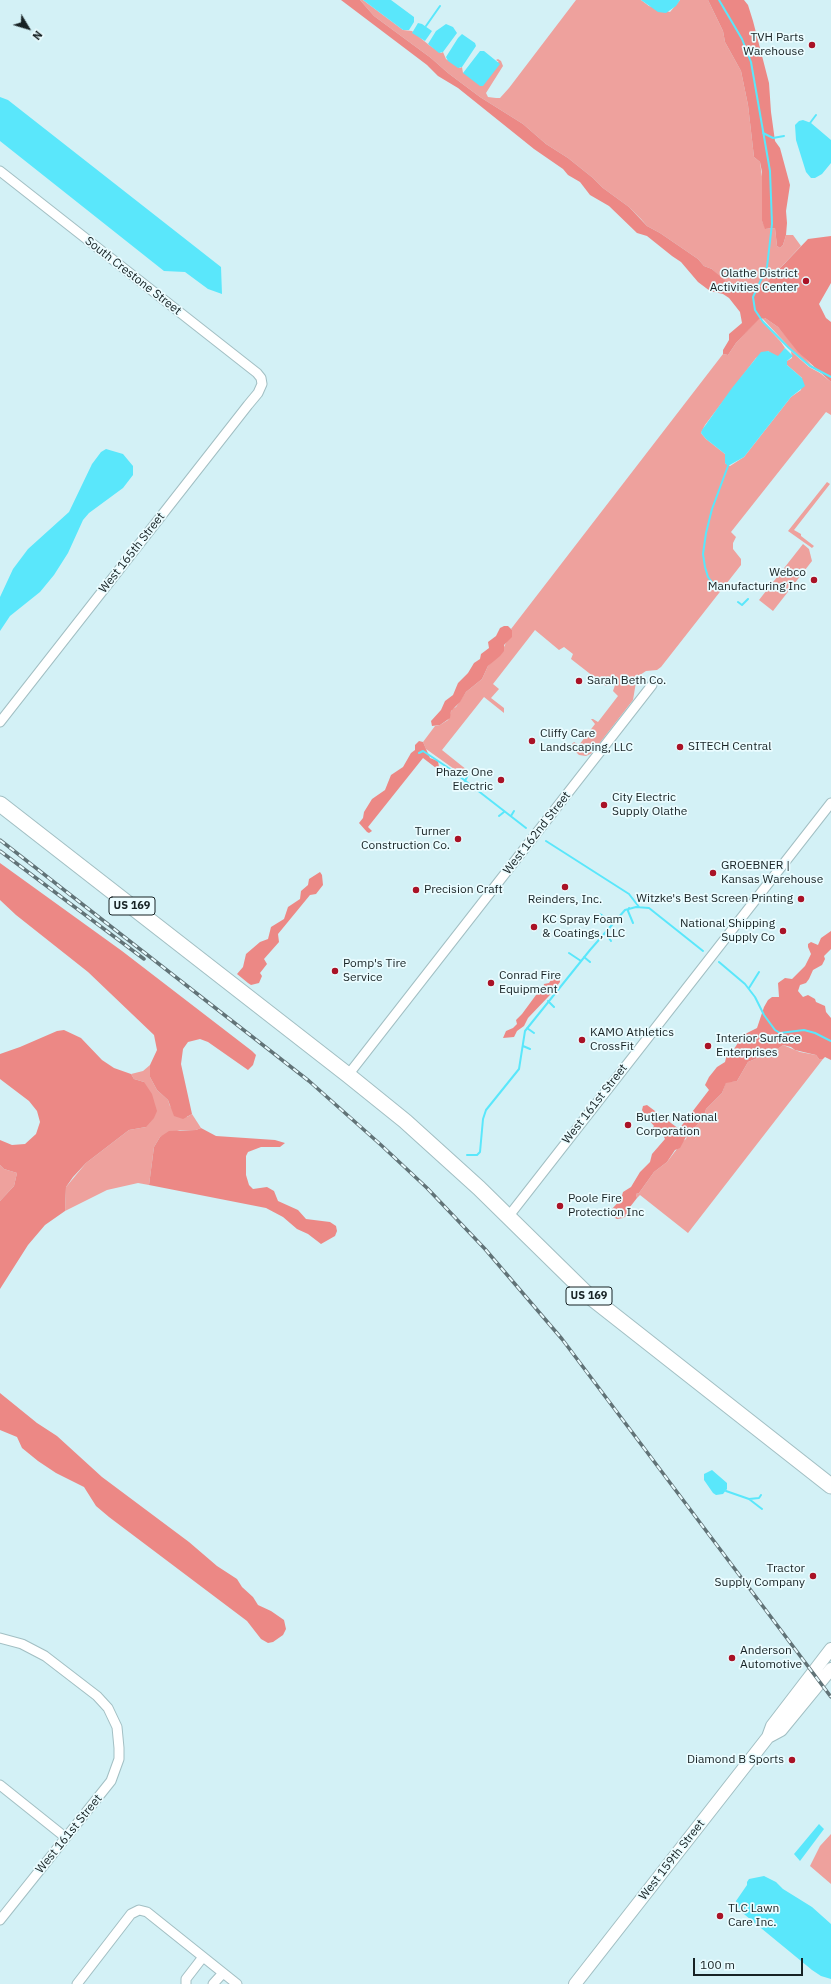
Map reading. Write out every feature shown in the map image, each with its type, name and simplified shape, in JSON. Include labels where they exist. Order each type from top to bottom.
[{"type":"highway","name":"US 169","points":[[0,804],[348,1075],[426,1141],[508,1217],[564,1273],[605,1309],[831,1486]]},
{"type":"main road","name":"West 159th Street","points":[[575,1984],[768,1737],[772,1726],[831,1649]]},
{"type":"main road","name":"West 159th Street","points":[[768,1737],[781,1730],[831,1670]]},
{"type":"street","name":"South Crestone Street","points":[[0,171],[257,373],[261,378],[262,384]]},
{"type":"street","name":"West 165th Street","points":[[0,722],[248,406],[258,393],[262,384]]},
{"type":"street","name":"West 162nd Street","points":[[348,1075],[652,685]]},
{"type":"street","name":"West 161st Street","points":[[508,1217],[831,803]]},
{"type":"street","name":"West 161st Street","points":[[0,1638],[22,1644],[45,1656],[97,1696],[108,1708],[114,1720],[119,1740],[119,1759],[111,1781],[1,1915]]},
{"type":"street","points":[[0,1785],[65,1837]]},
{"type":"street","points":[[77,1984],[131,1914],[139,1910],[147,1912],[237,1984]]},
{"type":"street","points":[[186,1984],[186,1979],[203,1957]]},
{"type":"street","points":[[213,1984],[223,1973]]},
{"type":"shaded area","points":[[341,0],[360,0],[374,16],[431,58],[448,73],[480,97],[523,124],[546,144],[568,158],[603,188],[629,207],[647,226],[698,259],[704,266],[712,269],[728,283],[743,289],[755,289],[764,285],[808,239],[831,236],[831,283],[819,304],[826,318],[831,322],[831,382],[798,352],[778,327],[765,318],[759,319],[736,343],[728,355],[723,354],[723,350],[729,340],[729,334],[742,323],[740,312],[729,298],[723,294],[710,291],[698,282],[681,262],[647,236],[637,233],[609,206],[590,195],[580,182],[568,175],[563,169],[534,149],[458,88],[438,76],[427,65]]},
{"type":"shaded area","points":[[360,0],[363,0],[403,30],[412,31],[429,45],[441,53],[443,52],[446,59],[460,68],[462,67],[463,73],[499,62],[496,60],[498,59],[501,61],[503,66],[486,93],[488,97],[500,98],[576,0],[641,0],[649,6],[670,12],[680,0],[708,0],[723,31],[725,42],[741,71],[748,105],[754,157],[760,162],[763,184],[762,221],[766,229],[775,228],[777,246],[780,248],[783,245],[786,235],[793,235],[801,246],[764,285],[755,289],[743,289],[727,283],[712,269],[704,266],[698,259],[647,226],[629,207],[603,188],[568,158],[546,144],[523,124],[480,97],[431,58],[374,16]]},
{"type":"shaded area","points":[[708,0],[744,0],[748,5],[753,21],[769,83],[775,141],[780,148],[790,185],[786,211],[786,235],[783,245],[780,248],[777,246],[775,228],[765,229],[762,221],[762,172],[760,162],[754,157],[748,105],[741,71],[725,42],[723,31]]},
{"type":"shaded area","points":[[759,318],[785,348],[780,356],[776,357],[768,351],[756,358],[705,425],[701,433],[706,439],[725,454],[725,463],[730,466],[744,457],[791,397],[801,390],[802,378],[787,365],[787,361],[792,358],[791,351],[809,367],[820,373],[831,382],[831,415],[826,412],[731,532],[736,537],[733,543],[733,549],[741,559],[741,565],[661,667],[657,670],[646,671],[640,675],[636,682],[633,700],[592,753],[586,756],[579,755],[570,746],[574,742],[579,745],[595,724],[591,719],[598,722],[618,696],[613,691],[615,685],[611,683],[606,686],[599,681],[596,684],[598,680],[571,659],[573,654],[564,647],[559,650],[535,630],[493,684],[499,689],[491,698],[504,708],[504,713],[484,697],[442,750],[467,770],[464,776],[426,749],[423,742],[435,726],[448,720],[452,709],[456,707],[466,692],[482,679],[488,666],[504,647],[512,630],[511,629],[723,354],[728,355],[736,343]]},
{"type":"shaded area","points":[[762,318],[765,318],[778,327],[811,365],[818,370],[810,366],[789,347]]},
{"type":"shaded area","points":[[827,482],[830,484],[794,530],[801,534],[801,536],[814,546],[812,548],[788,531]]},
{"type":"shaded area","points":[[803,544],[809,549],[812,561],[773,611],[759,600]]},
{"type":"shaded area","points":[[508,626],[512,630],[512,637],[504,645],[504,651],[488,666],[482,679],[466,692],[460,702],[451,711],[450,718],[440,725],[432,726],[431,721],[441,710],[445,701],[453,695],[458,683],[468,673],[474,663],[480,659],[481,654],[489,648],[488,642],[496,636],[500,628]]},
{"type":"shaded area","points":[[419,741],[423,742],[430,758],[438,761],[439,767],[436,768],[423,758],[368,827],[372,831],[369,833],[367,832],[359,823],[363,818],[364,812],[372,799],[385,790],[391,775],[403,767],[411,753],[415,750],[415,745]]},
{"type":"shaded area","points":[[0,863],[122,951],[252,1051],[256,1055],[253,1065],[248,1070],[208,1042],[200,1039],[188,1042],[183,1049],[181,1064],[192,1114],[183,1119],[174,1116],[168,1100],[157,1090],[150,1077],[150,1065],[157,1050],[154,1035],[88,972],[16,915],[0,900]]},
{"type":"shaded area","points":[[320,872],[322,875],[323,885],[316,894],[310,895],[278,934],[279,942],[264,959],[267,964],[260,973],[262,976],[259,983],[251,985],[237,974],[243,967],[246,954],[260,942],[268,939],[271,927],[284,919],[288,907],[300,899],[301,891],[308,885],[309,879]]},
{"type":"shaded area","points":[[831,931],[831,949],[824,956],[825,959],[822,965],[813,970],[809,979],[806,983],[800,985],[798,991],[803,997],[808,995],[815,999],[816,1002],[825,1006],[826,1012],[831,1018],[831,1060],[825,1057],[823,1059],[819,1059],[816,1055],[795,1050],[791,1047],[783,1045],[779,1048],[769,1049],[767,1054],[748,1062],[737,1081],[726,1083],[722,1093],[706,1109],[704,1116],[688,1133],[680,1148],[675,1150],[667,1162],[654,1172],[639,1193],[636,1194],[637,1198],[630,1207],[635,1211],[623,1218],[617,1219],[613,1217],[612,1209],[621,1199],[623,1192],[631,1187],[640,1172],[650,1162],[652,1154],[665,1139],[663,1135],[659,1133],[654,1135],[650,1132],[654,1126],[644,1114],[642,1110],[643,1106],[647,1105],[679,1129],[709,1090],[705,1085],[709,1077],[717,1067],[725,1062],[727,1054],[734,1049],[743,1035],[757,1028],[768,1000],[772,997],[779,997],[778,983],[785,978],[792,979],[805,966],[811,954],[808,944],[811,942],[818,945],[821,938]]},
{"type":"shaded area","points":[[556,973],[559,975],[560,982],[549,996],[528,1018],[524,1026],[517,1031],[514,1037],[503,1038],[506,1031],[513,1028],[517,1024],[516,1020],[536,995],[542,992],[544,984],[549,983]]},
{"type":"shaded area","points":[[64,1030],[81,1038],[102,1060],[114,1068],[131,1074],[134,1079],[144,1082],[152,1094],[157,1111],[154,1118],[146,1127],[129,1130],[86,1163],[73,1177],[66,1187],[65,1211],[45,1225],[28,1245],[0,1289],[0,1201],[14,1186],[17,1173],[4,1169],[0,1165],[0,1140],[12,1145],[25,1144],[36,1134],[40,1122],[37,1111],[29,1101],[0,1079],[0,1054],[57,1031]]},
{"type":"shaded area","points":[[783,1045],[800,1052],[816,1055],[819,1059],[823,1059],[688,1233],[640,1195],[637,1198],[636,1194],[639,1193],[654,1172],[667,1162],[686,1139],[688,1132],[697,1125],[704,1116],[706,1109],[722,1093],[726,1082],[737,1081],[748,1062],[767,1054],[769,1049],[779,1048]]},
{"type":"shaded area","points":[[150,1065],[150,1077],[157,1090],[168,1100],[170,1106],[187,1117],[192,1114],[201,1128],[196,1130],[180,1130],[160,1137],[154,1147],[149,1185],[138,1183],[107,1190],[65,1211],[66,1187],[86,1163],[129,1130],[146,1127],[144,1082],[134,1079],[131,1074],[143,1071]]},
{"type":"shaded area","points":[[201,1128],[216,1136],[275,1140],[285,1143],[280,1147],[261,1147],[248,1152],[246,1156],[246,1175],[249,1185],[253,1189],[267,1187],[274,1191],[278,1201],[298,1210],[306,1219],[330,1222],[336,1226],[337,1231],[335,1236],[321,1244],[308,1234],[297,1229],[283,1217],[266,1208],[149,1185],[154,1147],[160,1137],[169,1131],[196,1130]]},
{"type":"shaded area","points":[[0,1165],[4,1169],[17,1173],[14,1186],[0,1201]]},
{"type":"shaded area","points":[[0,1393],[37,1423],[57,1436],[102,1477],[189,1542],[217,1566],[237,1579],[258,1605],[271,1611],[284,1620],[286,1629],[283,1635],[273,1642],[268,1643],[261,1639],[247,1621],[96,1506],[84,1487],[56,1473],[38,1461],[22,1448],[17,1437],[0,1430]]},
{"type":"shaded area","points":[[831,1834],[831,1884],[810,1866],[820,1846]]},
{"type":"water","points":[[363,0],[391,0],[414,17],[414,22],[409,30],[403,30]]},
{"type":"water","points":[[641,0],[680,0],[676,6],[666,13],[658,12]]},
{"type":"water","points":[[418,23],[432,31],[425,41],[412,33]]},
{"type":"water","points":[[446,24],[453,27],[457,33],[443,52],[439,53],[428,44],[436,31]]},
{"type":"water","points":[[462,34],[475,43],[476,46],[462,67],[458,68],[448,61],[446,57]]},
{"type":"water","points":[[480,51],[484,51],[500,64],[483,86],[480,86],[463,73]]},
{"type":"water","points":[[0,97],[8,100],[221,267],[222,294],[208,289],[185,272],[164,271],[0,141]]},
{"type":"water","points":[[803,120],[811,123],[831,140],[831,163],[822,174],[815,178],[811,178],[806,172],[796,140],[795,125],[799,121]]},
{"type":"water","points":[[785,348],[793,356],[787,361],[787,365],[802,378],[805,386],[791,397],[744,457],[728,466],[725,463],[725,454],[706,439],[701,433],[702,430],[732,388],[761,352],[768,351],[778,356]]},
{"type":"water","points":[[106,449],[123,454],[133,466],[133,475],[123,488],[89,513],[83,520],[68,553],[54,575],[40,592],[10,616],[0,631],[0,597],[13,569],[28,549],[69,512],[92,464],[101,452]]},
{"type":"water","points":[[712,1470],[727,1483],[727,1489],[723,1494],[716,1495],[713,1493],[704,1480],[704,1474]]},
{"type":"water","points":[[819,1824],[824,1829],[800,1861],[794,1854]]},
{"type":"water","points":[[764,1876],[776,1882],[783,1889],[812,1907],[831,1924],[831,1979],[821,1976],[812,1970],[739,1910],[736,1901],[747,1885],[749,1879]]},
{"type":"waterway","points":[[719,0],[742,39],[751,62],[770,171],[772,224],[767,267],[753,297],[755,310],[763,322],[789,348],[810,366],[831,377]]},
{"type":"waterway","points":[[426,26],[440,6]]},
{"type":"waterway","points":[[810,123],[816,115]]},
{"type":"waterway","points":[[763,133],[773,138],[784,136]]},
{"type":"waterway","points":[[714,585],[708,577],[703,554],[712,509],[728,466]]},
{"type":"waterway","points":[[738,602],[742,605],[748,599]]},
{"type":"waterway","points":[[419,753],[423,751],[450,769],[526,828]]},
{"type":"waterway","points":[[465,781],[468,775]]},
{"type":"waterway","points":[[511,816],[514,811]]},
{"type":"waterway","points":[[499,816],[504,812]]},
{"type":"waterway","points":[[546,841],[629,894],[639,907]]},
{"type":"waterway","points":[[467,1155],[477,1155],[480,1152],[483,1119],[486,1110],[519,1069],[525,1031],[590,950],[625,910],[636,907],[649,908],[703,951]]},
{"type":"waterway","points":[[629,908],[628,911],[633,923]]},
{"type":"waterway","points":[[600,914],[614,923]]},
{"type":"waterway","points":[[606,933],[611,941]]},
{"type":"waterway","points":[[569,953],[581,961]]},
{"type":"waterway","points":[[584,957],[590,962]]},
{"type":"waterway","points":[[719,962],[745,984],[755,997],[764,1015],[775,1030],[780,1033],[804,1030],[815,1033],[831,1041]]},
{"type":"waterway","points":[[749,988],[759,972]]},
{"type":"waterway","points":[[548,1001],[554,1007]]},
{"type":"waterway","points":[[527,1028],[534,1033]]},
{"type":"waterway","points":[[523,1046],[530,1049]]},
{"type":"waterway","points":[[726,1491],[749,1499],[762,1509]]},
{"type":"waterway","points":[[749,1499],[759,1498],[761,1495]]},
{"type":"railway","points":[[0,840],[309,1081],[427,1188],[485,1249],[562,1339],[831,1697]]},
{"type":"railway","points":[[0,851],[144,959]]},
{"type":"place","name":"TVH Parts Warehouse","points":[[812,45]]},
{"type":"place","name":"Olathe District Activities Center","points":[[806,281]]},
{"type":"place","name":"Webco Manufacturing Inc","points":[[814,580]]},
{"type":"place","name":"Sarah Beth Co.","points":[[579,681]]},
{"type":"place","name":"Cliffy Care Landscaping, LLC","points":[[532,741]]},
{"type":"place","name":"SITECH Central","points":[[680,747]]},
{"type":"place","name":"Phaze One Electric","points":[[501,780]]},
{"type":"place","name":"City Electric Supply Olathe","points":[[604,805]]},
{"type":"place","name":"Turner Construction Co.","points":[[458,839]]},
{"type":"place","name":"GROEBNER | Kansas Warehouse","points":[[713,873]]},
{"type":"place","name":"Reinders, Inc.","points":[[565,887]]},
{"type":"place","name":"Precision Craft","points":[[416,890]]},
{"type":"place","name":"Witzke's Best Screen Printing","points":[[801,899]]},
{"type":"place","name":"KC Spray Foam & Coatings, LLC","points":[[534,927]]},
{"type":"place","name":"National Shipping Supply Co","points":[[783,931]]},
{"type":"place","name":"Pomp's Tire Service","points":[[335,971]]},
{"type":"place","name":"Conrad Fire Equipment","points":[[491,983]]},
{"type":"place","name":"KAMO Athletics CrossFit","points":[[582,1040]]},
{"type":"place","name":"Interior Surface Enterprises","points":[[708,1046]]},
{"type":"place","name":"Butler National Corporation","points":[[628,1125]]},
{"type":"place","name":"Poole Fire Protection Inc","points":[[560,1206]]},
{"type":"place","name":"Tractor Supply Company","points":[[813,1576]]},
{"type":"place","name":"Anderson Automotive","points":[[732,1658]]},
{"type":"place","name":"Diamond B Sports","points":[[792,1760]]},
{"type":"place","name":"TLC Lawn Care Inc.","points":[[720,1916]]}]
